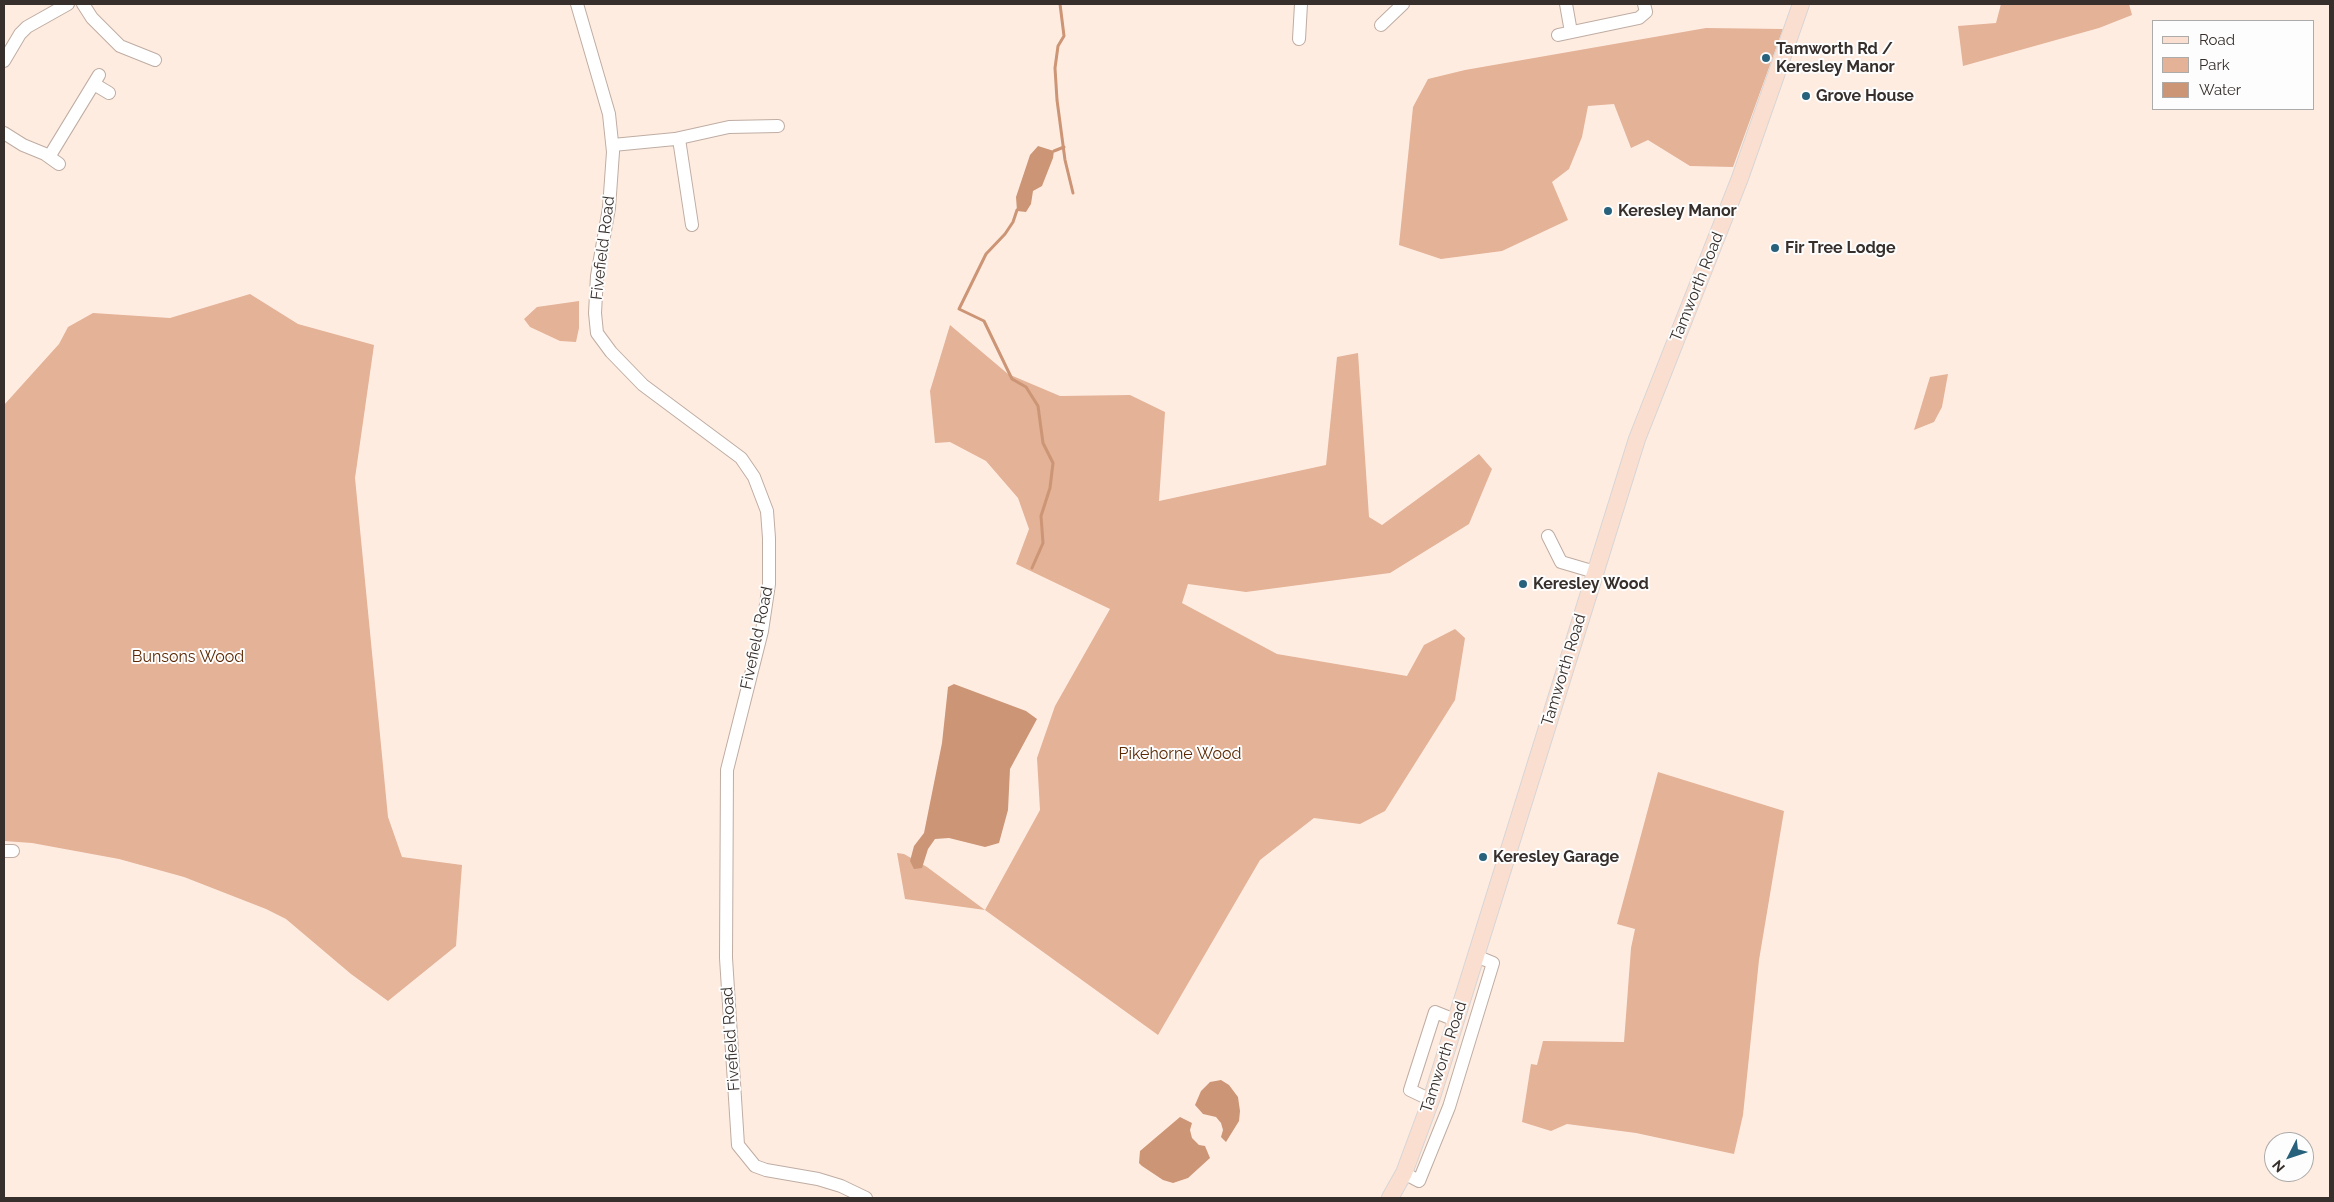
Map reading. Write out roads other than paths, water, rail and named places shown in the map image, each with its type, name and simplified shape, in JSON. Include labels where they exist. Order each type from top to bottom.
[{"type":"main road","name":"Tamworth Road","points":[[1390,1198],[1404,1174],[1431,1100],[1636,439],[1740,178],[1801,4]]},
{"type":"street","points":[[4,61],[20,34],[68,4]]},
{"type":"street","points":[[83,4],[92,18],[120,46],[155,60]]},
{"type":"street","name":"Fivefield Road","points":[[577,4],[609,114],[613,145],[610,208],[597,276],[595,313],[597,333],[611,352],[643,385],[741,458],[754,476],[766,511],[769,538],[770,584],[762,631],[727,770],[726,958],[738,1145],[755,1166],[826,1182],[866,1198]]},
{"type":"street","points":[[1299,39],[1302,4]]},
{"type":"street","points":[[1381,25],[1403,4]]},
{"type":"street","points":[[1566,4],[1571,32]]},
{"type":"street","points":[[1558,35],[1639,18],[1646,12],[1644,4]]},
{"type":"street","points":[[4,133],[54,160],[96,80],[109,94]]},
{"type":"street","points":[[613,145],[679,139],[729,127],[778,126]]},
{"type":"street","points":[[679,139],[692,225]]},
{"type":"street","points":[[1548,536],[1561,562],[1594,572]]},
{"type":"street","points":[[1404,1174],[1419,1180],[1449,1107],[1493,963],[1476,956]]},
{"type":"street","points":[[1431,1100],[1410,1090],[1435,1012],[1455,1020]]},
{"type":"water","points":[[1038,146],[1054,151],[1053,158],[1042,186],[1033,191],[1031,204],[1026,212],[1017,211],[1016,197],[1030,155]]},
{"type":"water","points":[[954,684],[1026,711],[1037,719],[1010,769],[1008,810],[999,843],[985,847],[949,838],[935,839],[928,849],[922,868],[914,869],[910,861],[914,846],[924,833],[942,743],[948,687]]},
{"type":"water","points":[[1221,1080],[1229,1085],[1238,1097],[1240,1111],[1239,1121],[1226,1142],[1221,1137],[1223,1130],[1221,1123],[1216,1117],[1203,1114],[1195,1105],[1201,1091],[1210,1082]]},
{"type":"water","points":[[1180,1117],[1192,1123],[1190,1130],[1192,1138],[1199,1145],[1205,1146],[1210,1158],[1188,1178],[1173,1183],[1163,1180],[1142,1166],[1139,1163],[1140,1151]]},
{"type":"waterway","points":[[1060,4],[1064,36],[1058,46],[1055,68],[1057,100],[1065,160],[1073,193]]},
{"type":"waterway","points":[[1054,151],[1064,147]]},
{"type":"waterway","points":[[1017,210],[1013,222],[1005,234],[986,254],[959,309],[984,321],[1012,379],[1026,387],[1038,406],[1043,443],[1053,463],[1050,488],[1041,516],[1043,543],[1032,568]]},
{"type":"place","name":"Tamworth Rd / Keresley Manor","points":[[1766,58]]},
{"type":"place","name":"Grove House","points":[[1806,96]]},
{"type":"place","name":"Keresley Manor","points":[[1608,211]]},
{"type":"place","name":"Fir Tree Lodge","points":[[1775,248]]},
{"type":"place","name":"Keresley Wood","points":[[1523,584]]},
{"type":"place","name":"Keresley Garage","points":[[1483,857]]},
{"type":"park label","name":"Bunsons Wood","points":[[188,657]]},
{"type":"park label","name":"Pikehorne Wood","points":[[1180,754]]}]
